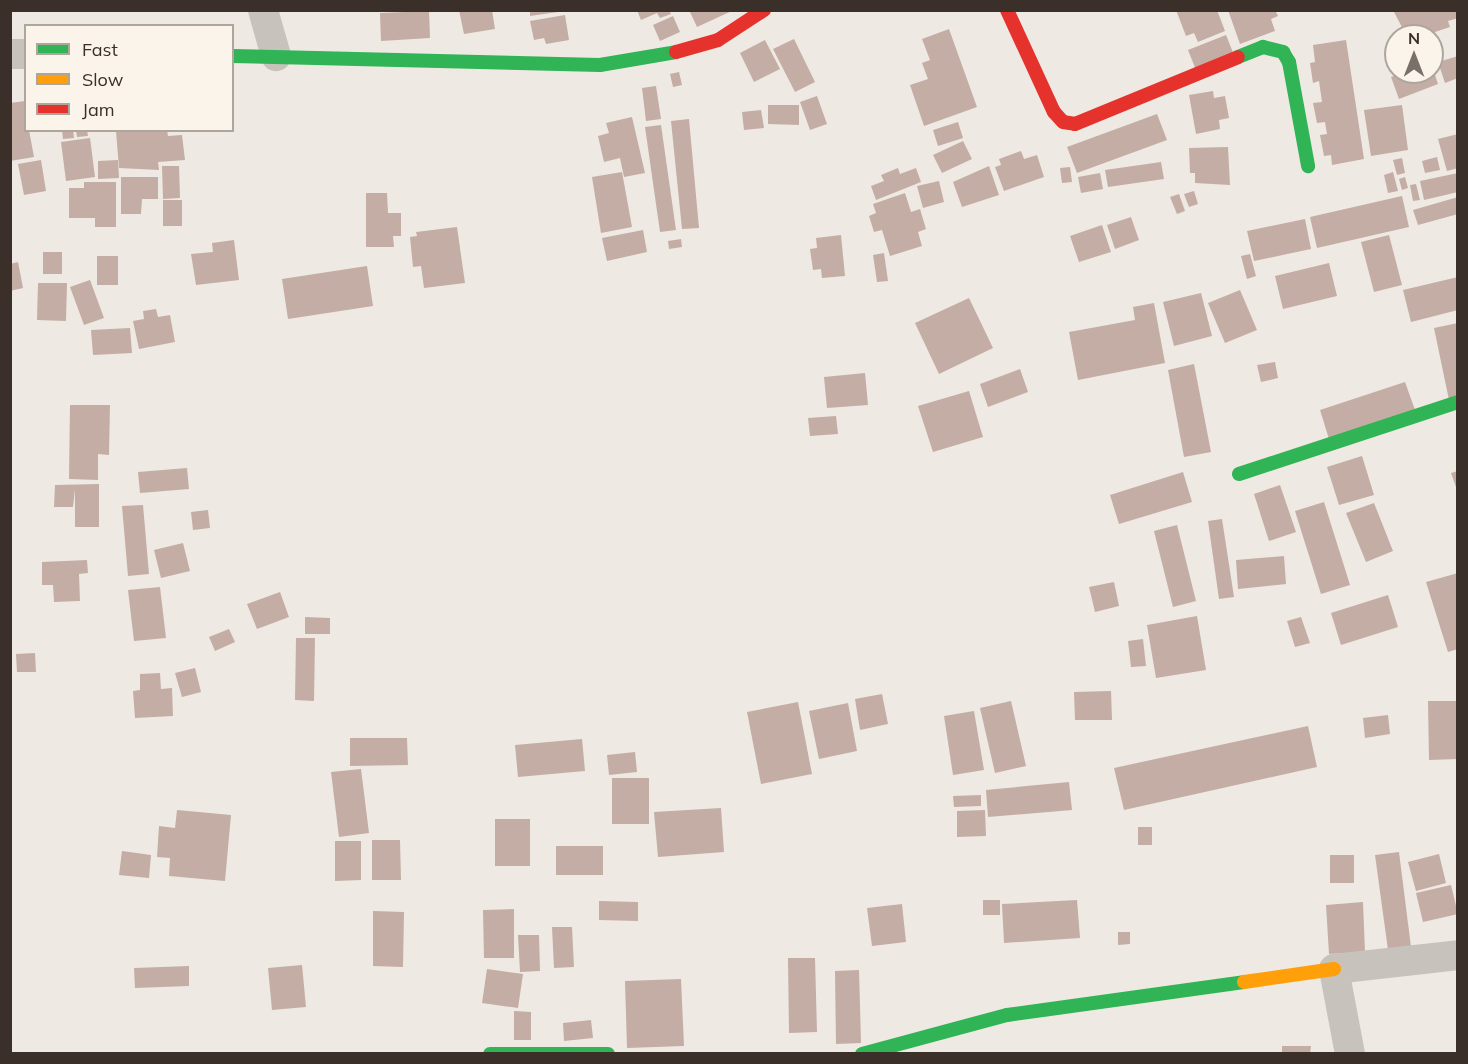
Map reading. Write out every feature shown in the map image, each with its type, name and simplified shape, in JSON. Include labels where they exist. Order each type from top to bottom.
[{"type":"street","points":[[263,10],[276,56]]},
{"type":"street","points":[[234,56],[600,64],[679,52],[718,40],[764,10]]},
{"type":"street","points":[[1006,10],[1054,112],[1063,122],[1075,124],[1263,47],[1283,52],[1290,62],[1308,166]]},
{"type":"street","points":[[1239,474],[1458,402]]},
{"type":"street","points":[[862,1053],[1007,1015],[1334,969],[1458,955]]},
{"type":"street","points":[[1334,969],[1350,1053]]},
{"type":"street","points":[[490,1053],[608,1053]]},
{"type":"building","points":[[459,10],[492,10],[495,29],[464,34]]},
{"type":"building","points":[[530,10],[558,10],[558,12],[530,16]]},
{"type":"building","points":[[637,10],[669,10],[671,14],[660,18],[657,13],[641,20]]},
{"type":"building","points":[[693,10],[734,10],[697,27],[690,12]]},
{"type":"building","points":[[1176,10],[1217,10],[1225,31],[1198,42],[1194,33],[1186,36]]},
{"type":"building","points":[[1228,10],[1275,10],[1278,16],[1271,19],[1275,31],[1240,44]]},
{"type":"building","points":[[1393,10],[1456,10],[1458,18],[1448,21],[1450,27],[1444,29],[1444,24],[1400,24]]},
{"type":"building","points":[[429,11],[430,38],[381,41],[380,13]]},
{"type":"building","points":[[565,15],[569,40],[546,44],[544,38],[534,40],[530,21]]},
{"type":"building","points":[[673,16],[680,32],[660,41],[653,25]]},
{"type":"building","points":[[949,29],[977,107],[924,126],[910,85],[928,79],[922,63],[930,60],[922,39]]},
{"type":"building","points":[[1226,35],[1234,55],[1196,70],[1188,50]]},
{"type":"building","points":[[794,39],[815,82],[795,92],[773,49]]},
{"type":"building","points":[[765,40],[780,69],[754,82],[740,53]]},
{"type":"building","points":[[1346,40],[1364,159],[1332,165],[1331,155],[1324,156],[1320,135],[1327,134],[1325,122],[1317,123],[1313,103],[1322,102],[1319,81],[1313,83],[1310,63],[1315,62],[1313,45]]},
{"type":"building","points":[[1458,56],[1458,78],[1445,83],[1444,80],[1444,60]]},
{"type":"building","points":[[679,72],[682,85],[673,87],[670,74]]},
{"type":"building","points":[[1394,84],[1438,84],[1399,99]]},
{"type":"building","points":[[656,86],[661,119],[646,121],[642,88]]},
{"type":"building","points":[[1213,91],[1214,98],[1225,96],[1229,118],[1219,120],[1220,129],[1196,134],[1189,95]]},
{"type":"building","points":[[817,96],[827,124],[810,130],[800,102]]},
{"type":"building","points":[[24,101],[24,132],[29,132],[34,157],[10,161],[10,103]]},
{"type":"building","points":[[768,105],[799,105],[799,125],[768,124]]},
{"type":"building","points":[[1402,105],[1408,150],[1371,156],[1364,110]]},
{"type":"building","points":[[761,110],[764,128],[744,130],[742,112]]},
{"type":"building","points":[[1157,114],[1167,140],[1077,173],[1067,147]]},
{"type":"building","points":[[632,117],[645,173],[624,177],[620,158],[604,162],[598,136],[609,133],[606,123]]},
{"type":"building","points":[[689,119],[699,228],[682,229],[671,121]]},
{"type":"building","points":[[958,122],[963,138],[938,146],[933,130]]},
{"type":"building","points":[[661,125],[676,230],[660,232],[645,127]]},
{"type":"building","points":[[62,132],[73,132],[74,138],[63,139]]},
{"type":"building","points":[[76,132],[87,132],[88,136],[77,137]]},
{"type":"building","points":[[116,132],[167,132],[168,136],[182,135],[185,160],[158,162],[159,170],[119,168]]},
{"type":"building","points":[[1458,134],[1458,168],[1447,171],[1438,139]]},
{"type":"building","points":[[90,138],[95,177],[66,181],[61,142]]},
{"type":"building","points":[[963,141],[972,159],[942,173],[933,155]]},
{"type":"building","points":[[1228,147],[1230,185],[1195,183],[1195,173],[1190,173],[1189,148]]},
{"type":"building","points":[[1021,151],[1024,159],[1037,155],[1044,177],[1004,191],[995,167],[1001,165],[999,159]]},
{"type":"building","points":[[1437,157],[1440,170],[1425,173],[1422,161]]},
{"type":"building","points":[[1402,158],[1405,173],[1397,175],[1393,160]]},
{"type":"building","points":[[41,160],[46,191],[24,195],[18,164]]},
{"type":"building","points":[[118,160],[119,178],[98,179],[98,161]]},
{"type":"building","points":[[1161,162],[1164,179],[1108,187],[1105,170]]},
{"type":"building","points":[[162,166],[179,166],[180,198],[163,199]]},
{"type":"building","points":[[989,166],[999,195],[962,207],[953,182]]},
{"type":"building","points":[[1070,167],[1072,182],[1062,183],[1060,168]]},
{"type":"building","points":[[898,168],[900,174],[916,168],[921,182],[876,200],[871,186],[884,181],[881,175]]},
{"type":"building","points":[[622,172],[632,227],[601,233],[592,177]]},
{"type":"building","points":[[1393,172],[1398,191],[1388,193],[1384,175]]},
{"type":"building","points":[[1100,173],[1103,189],[1081,193],[1078,177]]},
{"type":"building","points":[[1458,173],[1458,192],[1424,200],[1420,181]]},
{"type":"building","points":[[121,177],[158,177],[158,199],[142,199],[141,214],[121,214]]},
{"type":"building","points":[[1405,177],[1408,188],[1402,190],[1399,179]]},
{"type":"building","points":[[939,181],[944,202],[923,208],[917,186]]},
{"type":"building","points":[[84,182],[116,182],[116,227],[95,227],[95,218],[69,218],[69,188],[84,188]]},
{"type":"building","points":[[1416,184],[1420,200],[1413,201],[1410,185]]},
{"type":"building","points":[[1194,191],[1198,204],[1189,207],[1184,194]]},
{"type":"building","points":[[366,193],[387,193],[388,213],[401,213],[401,236],[393,236],[394,247],[366,247]]},
{"type":"building","points":[[905,193],[911,212],[920,209],[926,229],[918,232],[922,246],[890,256],[882,230],[874,232],[869,216],[876,213],[873,204]]},
{"type":"building","points":[[1179,194],[1185,211],[1177,214],[1170,197]]},
{"type":"building","points":[[1402,196],[1409,227],[1317,248],[1310,217]]},
{"type":"building","points":[[1458,197],[1458,214],[1418,225],[1413,210]]},
{"type":"building","points":[[163,200],[182,200],[182,226],[163,226]]},
{"type":"building","points":[[1131,217],[1139,240],[1115,249],[1107,225]]},
{"type":"building","points":[[1305,219],[1311,249],[1254,261],[1247,231]]},
{"type":"building","points":[[1102,225],[1111,252],[1079,262],[1070,236]]},
{"type":"building","points":[[457,227],[465,283],[424,288],[421,266],[413,267],[410,237],[417,236],[416,232]]},
{"type":"building","points":[[643,230],[647,252],[607,261],[602,238]]},
{"type":"building","points":[[841,235],[845,276],[822,278],[821,269],[813,270],[810,249],[817,248],[816,238]]},
{"type":"building","points":[[1389,235],[1402,285],[1374,292],[1361,242]]},
{"type":"building","points":[[681,239],[682,247],[669,249],[668,241]]},
{"type":"building","points":[[234,240],[239,280],[196,285],[191,254],[213,252],[212,243]]},
{"type":"building","points":[[43,252],[62,252],[62,274],[43,274]]},
{"type":"building","points":[[884,253],[888,281],[877,282],[873,255]]},
{"type":"building","points":[[1250,254],[1256,276],[1247,279],[1241,256]]},
{"type":"building","points":[[97,256],[118,256],[118,285],[97,285]]},
{"type":"building","points":[[18,262],[23,288],[10,291],[10,264]]},
{"type":"building","points":[[1329,263],[1337,296],[1283,309],[1275,276]]},
{"type":"building","points":[[367,266],[373,306],[288,319],[282,279]]},
{"type":"building","points":[[1458,277],[1458,310],[1411,322],[1403,290]]},
{"type":"building","points":[[90,280],[104,318],[84,325],[70,287]]},
{"type":"building","points":[[38,283],[67,283],[66,321],[37,320]]},
{"type":"building","points":[[1240,290],[1257,330],[1225,343],[1208,303]]},
{"type":"building","points":[[1201,293],[1212,336],[1174,346],[1163,302]]},
{"type":"building","points":[[969,298],[993,348],[939,374],[915,323]]},
{"type":"building","points":[[1154,303],[1165,363],[1078,380],[1069,332],[1135,320],[1133,307]]},
{"type":"building","points":[[156,309],[158,317],[170,315],[175,342],[139,349],[133,321],[144,319],[143,311]]},
{"type":"building","points":[[1458,323],[1458,398],[1449,400],[1434,328]]},
{"type":"building","points":[[130,328],[132,353],[93,355],[91,330]]},
{"type":"building","points":[[1275,362],[1278,378],[1261,382],[1257,365]]},
{"type":"building","points":[[1194,364],[1211,452],[1184,457],[1168,370]]},
{"type":"building","points":[[1020,369],[1028,392],[988,407],[980,384]]},
{"type":"building","points":[[865,373],[868,405],[827,408],[824,377]]},
{"type":"building","points":[[1405,382],[1415,410],[1329,439],[1320,410]]},
{"type":"building","points":[[969,391],[983,437],[933,452],[918,406]]},
{"type":"building","points":[[70,405],[110,405],[109,455],[98,454],[98,480],[69,479]]},
{"type":"building","points":[[836,416],[838,434],[810,436],[808,418]]},
{"type":"building","points":[[1362,456],[1374,495],[1339,505],[1327,467]]},
{"type":"building","points":[[187,468],[189,489],[140,493],[138,472]]},
{"type":"building","points":[[1458,471],[1458,490],[1457,490],[1451,473]]},
{"type":"building","points":[[1183,472],[1192,502],[1119,524],[1110,495]]},
{"type":"building","points":[[99,484],[99,527],[75,527],[75,489],[73,507],[54,507],[55,485]]},
{"type":"building","points":[[1280,485],[1296,532],[1269,541],[1254,494]]},
{"type":"building","points":[[1324,502],[1350,585],[1321,594],[1295,511]]},
{"type":"building","points":[[1374,503],[1393,551],[1366,562],[1346,513]]},
{"type":"building","points":[[143,505],[149,574],[128,576],[122,506]]},
{"type":"building","points":[[208,510],[210,528],[193,530],[191,512]]},
{"type":"building","points":[[1222,519],[1234,597],[1219,599],[1208,521]]},
{"type":"building","points":[[1177,525],[1196,601],[1173,607],[1154,531]]},
{"type":"building","points":[[183,543],[190,571],[161,578],[154,550]]},
{"type":"building","points":[[1284,556],[1286,584],[1238,589],[1236,560]]},
{"type":"building","points":[[87,560],[88,573],[79,574],[80,601],[54,602],[53,585],[42,585],[42,562]]},
{"type":"building","points":[[1458,573],[1458,649],[1448,652],[1426,582]]},
{"type":"building","points":[[1114,582],[1119,606],[1095,612],[1089,587]]},
{"type":"building","points":[[160,587],[166,638],[134,641],[128,590]]},
{"type":"building","points":[[280,592],[289,617],[257,629],[247,604]]},
{"type":"building","points":[[1388,595],[1398,627],[1341,645],[1331,613]]},
{"type":"building","points":[[1197,616],[1206,670],[1156,678],[1147,625]]},
{"type":"building","points":[[305,617],[330,618],[330,634],[305,634]]},
{"type":"building","points":[[1301,617],[1310,643],[1295,647],[1287,621]]},
{"type":"building","points":[[229,629],[235,642],[215,651],[209,637]]},
{"type":"building","points":[[296,638],[315,638],[314,701],[295,700]]},
{"type":"building","points":[[1143,639],[1146,666],[1131,667],[1128,641]]},
{"type":"building","points":[[35,653],[36,672],[17,672],[16,654]]},
{"type":"building","points":[[195,668],[201,692],[182,697],[175,673]]},
{"type":"building","points":[[160,673],[161,689],[172,688],[173,716],[135,718],[133,691],[140,690],[140,674]]},
{"type":"building","points":[[1111,691],[1112,720],[1075,720],[1074,692]]},
{"type":"building","points":[[882,694],[888,724],[860,730],[855,699]]},
{"type":"building","points":[[1011,701],[1026,766],[995,773],[980,708]]},
{"type":"building","points":[[1428,701],[1458,701],[1458,759],[1429,760]]},
{"type":"building","points":[[798,702],[812,774],[761,784],[747,712]]},
{"type":"building","points":[[848,703],[857,751],[819,759],[809,711]]},
{"type":"building","points":[[974,711],[984,770],[953,775],[944,716]]},
{"type":"building","points":[[1388,715],[1390,734],[1365,738],[1363,718]]},
{"type":"building","points":[[1308,726],[1317,767],[1124,810],[1114,768]]},
{"type":"building","points":[[350,738],[407,738],[408,765],[350,766]]},
{"type":"building","points":[[582,739],[585,771],[518,777],[515,745]]},
{"type":"building","points":[[635,752],[637,772],[609,775],[607,755]]},
{"type":"building","points":[[361,769],[369,833],[339,837],[331,772]]},
{"type":"building","points":[[612,778],[649,778],[649,824],[612,824]]},
{"type":"building","points":[[1069,782],[1072,810],[988,817],[986,790]]},
{"type":"building","points":[[981,795],[981,806],[954,807],[953,796]]},
{"type":"building","points":[[721,808],[724,852],[658,857],[654,812]]},
{"type":"building","points":[[177,810],[231,815],[225,881],[169,876],[170,858],[157,857],[159,826],[175,828]]},
{"type":"building","points":[[985,810],[986,836],[957,837],[957,811]]},
{"type":"building","points":[[495,819],[530,819],[530,866],[495,866]]},
{"type":"building","points":[[1138,827],[1152,827],[1152,845],[1138,845]]},
{"type":"building","points":[[372,840],[400,840],[401,880],[372,880]]},
{"type":"building","points":[[335,841],[361,841],[361,880],[335,881]]},
{"type":"building","points":[[556,846],[603,846],[603,875],[556,875]]},
{"type":"building","points":[[122,851],[151,855],[149,878],[119,875]]},
{"type":"building","points":[[1399,852],[1411,947],[1388,950],[1375,855]]},
{"type":"building","points":[[1439,854],[1446,883],[1416,891],[1408,862]]},
{"type":"building","points":[[1330,855],[1354,855],[1354,883],[1330,883]]},
{"type":"building","points":[[1451,885],[1458,914],[1423,922],[1416,893]]},
{"type":"building","points":[[983,900],[1000,900],[1000,915],[983,915]]},
{"type":"building","points":[[1077,900],[1080,938],[1004,943],[1002,904]]},
{"type":"building","points":[[599,901],[638,902],[638,921],[599,920]]},
{"type":"building","points":[[1363,902],[1365,952],[1329,954],[1326,905]]},
{"type":"building","points":[[902,904],[906,942],[872,946],[867,908]]},
{"type":"building","points":[[514,909],[514,958],[484,958],[483,910]]},
{"type":"building","points":[[373,911],[404,912],[403,967],[373,966]]},
{"type":"building","points":[[552,927],[572,927],[574,967],[554,968]]},
{"type":"building","points":[[1118,932],[1130,932],[1130,944],[1118,945]]},
{"type":"building","points":[[518,935],[539,935],[540,971],[520,972]]},
{"type":"building","points":[[788,958],[815,958],[817,1032],[789,1033]]},
{"type":"building","points":[[302,965],[306,1007],[272,1010],[268,968]]},
{"type":"building","points":[[189,966],[189,986],[135,988],[134,968]]},
{"type":"building","points":[[487,969],[523,974],[518,1008],[482,1003]]},
{"type":"building","points":[[859,970],[861,1043],[836,1044],[835,971]]},
{"type":"building","points":[[681,979],[684,1046],[627,1048],[625,981]]},
{"type":"building","points":[[514,1011],[531,1012],[531,1040],[514,1040]]},
{"type":"building","points":[[591,1020],[593,1038],[564,1041],[563,1023]]},
{"type":"building","points":[[1282,1046],[1311,1046],[1310,1054],[1282,1054]]},
{"type":"traffic: fast","points":[[1238,57],[1263,47],[1283,52],[1289,62],[1308,166]]},
{"type":"traffic: fast","points":[[234,56],[600,65],[676,52]]},
{"type":"traffic: fast","points":[[1239,474],[1458,402]]},
{"type":"traffic: fast","points":[[862,1054],[1007,1015],[1244,982]]},
{"type":"traffic: fast","points":[[490,1054],[608,1054]]},
{"type":"traffic: slow","points":[[1244,982],[1334,969]]},
{"type":"traffic: jam","points":[[676,52],[718,40],[764,10]]},
{"type":"traffic: jam","points":[[1007,10],[1054,112],[1063,122],[1075,124],[1238,57]]}]
